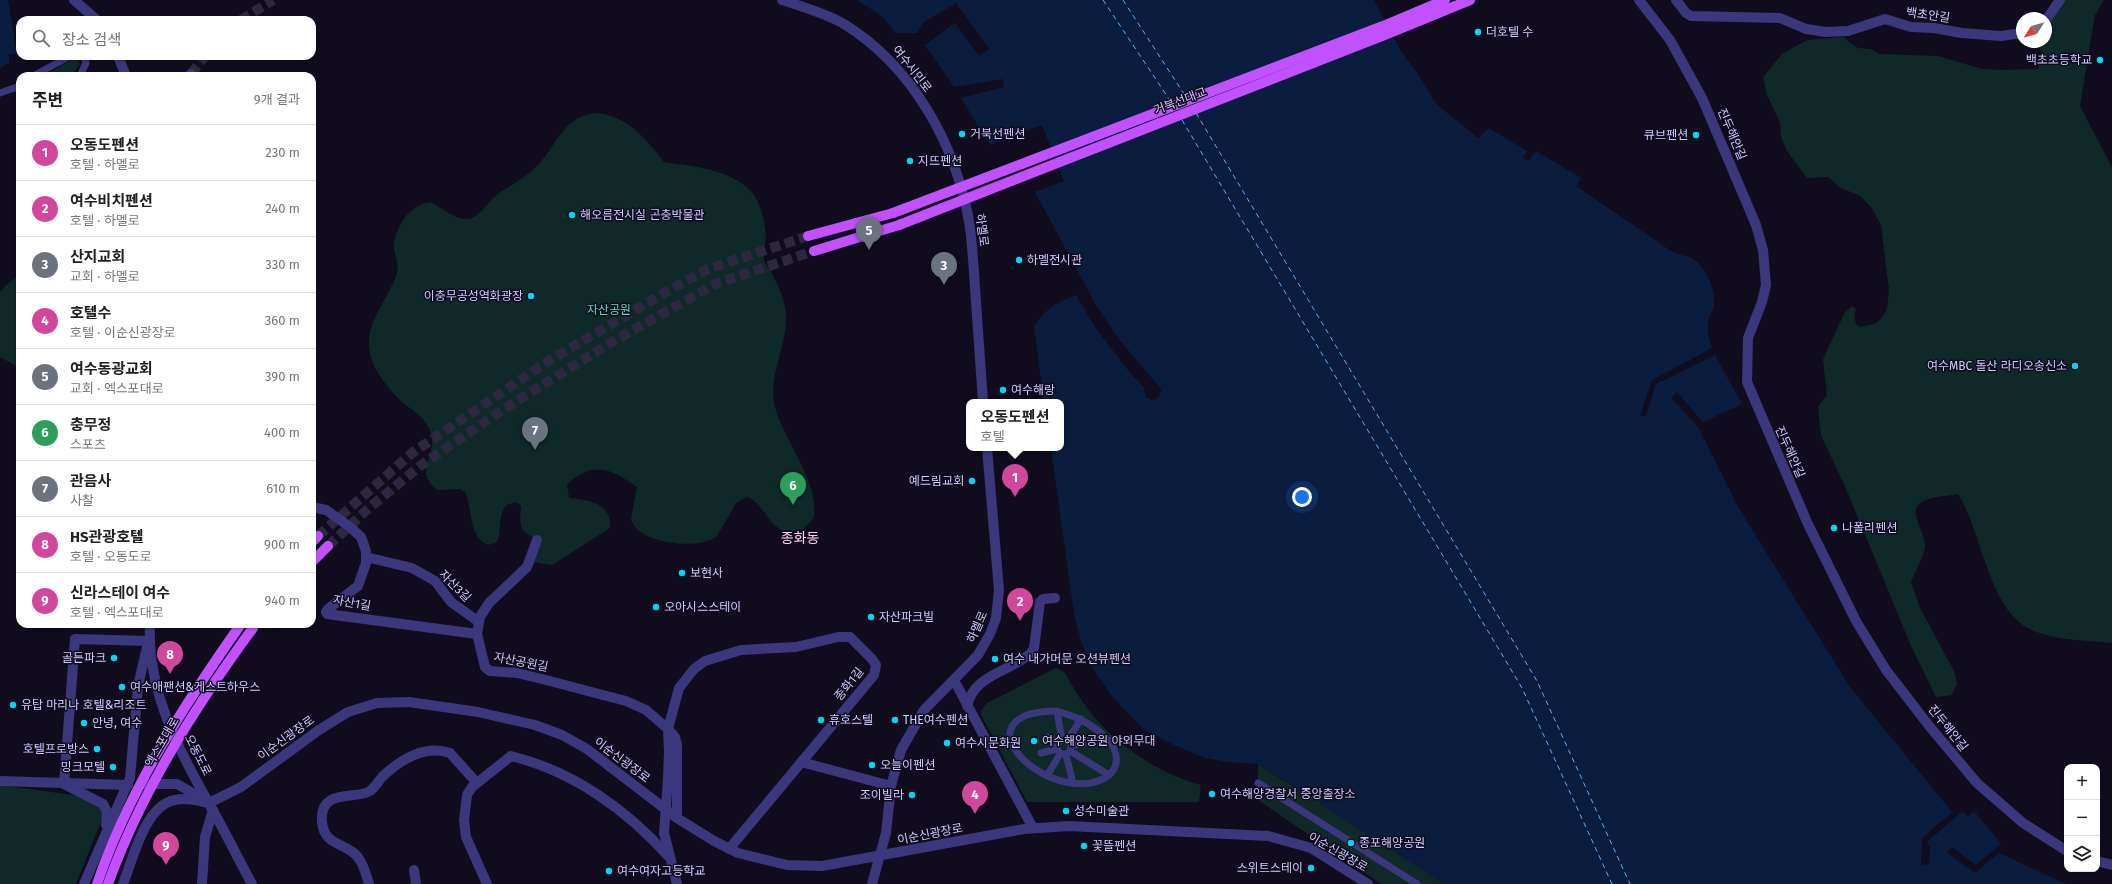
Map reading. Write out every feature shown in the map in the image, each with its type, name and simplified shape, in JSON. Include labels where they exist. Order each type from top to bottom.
[{"type":"main road","name":"거북선대교","points":[[808,236],[894,213],[1383,26],[1445,0]]},
{"type":"main road","name":"거북선대교","points":[[814,251],[899,225],[1387,34],[1470,0]]},
{"type":"main road","points":[[316,558],[328,546]]},
{"type":"main road","name":"엑스포대로","points":[[97,884],[105,859],[154,758],[207,672],[239,628]]},
{"type":"main road","name":"엑스포대로","points":[[108,884],[116,864],[164,764],[217,678],[254,628]]},
{"type":"street","points":[[74,0],[92,16]]},
{"type":"street","name":"여수시민로","points":[[782,0],[813,10],[843,24],[874,45],[891,61],[916,94],[934,122],[949,153],[959,183]]},
{"type":"street","name":"진두해안길","points":[[1639,0],[1670,40],[1702,98],[1756,225],[1763,250],[1766,285],[1765,296],[1748,338],[1747,382],[1807,522],[1856,621],[1886,670],[1930,727],[1977,783],[2023,823],[2064,848]]},
{"type":"street","name":"백초안길","points":[[1676,0],[1686,13],[1691,16],[1780,18],[1816,32],[1848,31],[1885,19],[1911,27],[1934,28],[1962,33],[2001,36],[2016,34]]},
{"type":"street","points":[[2052,12],[2060,0]]},
{"type":"street","points":[[41,72],[63,60]]},
{"type":"street","points":[[82,72],[86,63],[85,60]]},
{"type":"street","points":[[120,60],[124,72]]},
{"type":"street","points":[[0,93],[16,87]]},
{"type":"street","name":"하멜로","points":[[959,183],[969,220],[972,243],[983,399]]},
{"type":"street","name":"하멜로","points":[[872,884],[886,833],[891,786],[899,755],[916,721],[933,700],[974,660],[992,630],[998,608],[999,582],[987,451]]},
{"type":"street","name":"자산1길","points":[[316,508],[326,510],[361,537],[364,544],[366,557],[364,571],[358,586],[328,609],[326,612],[327,614],[477,634]]},
{"type":"street","name":"자산공원길","points":[[537,540],[527,568],[489,603],[479,622],[477,634],[485,667],[487,670],[542,679],[626,701],[646,710],[674,735],[677,745],[677,818]]},
{"type":"street","name":"자산3길","points":[[366,557],[412,568],[435,580],[451,602],[479,622]]},
{"type":"street","points":[[967,706],[971,693],[979,684],[1031,653],[1034,648],[1040,602],[1043,599],[1055,598]]},
{"type":"street","name":"오동도로","points":[[150,628],[149,641],[153,676],[161,706],[181,752],[252,884]]},
{"type":"street","name":"종화1길","points":[[668,729],[679,688],[694,669],[704,661],[741,650],[796,647],[838,637],[850,637],[876,665],[876,671],[729,849]]},
{"type":"street","points":[[86,882],[106,830],[128,785],[132,767],[138,686],[149,641],[75,639],[64,784],[103,804],[107,812],[106,830]]},
{"type":"street","points":[[954,680],[1032,828]]},
{"type":"street","name":"이순신광장로","points":[[211,806],[241,787],[344,713],[366,705],[387,702],[409,702],[478,712],[535,725],[562,735],[588,749],[677,818],[729,849],[765,860],[802,867],[822,866],[879,857],[1032,828],[1069,826],[1268,836],[1311,848],[1368,884]]},
{"type":"street","points":[[1057,711],[1073,783]]},
{"type":"street","points":[[1057,711],[1081,719],[1105,737],[1116,758],[1115,767],[1109,775],[1093,782],[1073,783],[1047,776],[1021,759],[1011,746],[1010,735],[1014,724],[1025,716],[1040,712],[1057,711]]},
{"type":"street","points":[[1047,776],[1081,719]]},
{"type":"street","points":[[668,729],[669,752],[664,833],[677,884]]},
{"type":"street","points":[[1048,737],[1109,775]]},
{"type":"street","points":[[1041,753],[1105,737]]},
{"type":"street","points":[[369,884],[358,857],[334,843],[324,828],[322,816],[329,802],[342,795],[369,791],[389,772],[416,753],[423,750],[450,753],[477,782]]},
{"type":"street","points":[[487,884],[468,845],[464,824],[467,794],[477,782],[511,756],[542,765],[579,783],[617,808],[640,826],[669,857]]},
{"type":"street","points":[[801,762],[891,786]]},
{"type":"street","name":"오동도로","points":[[0,781],[128,785],[172,782],[188,789],[211,806]]},
{"type":"street","points":[[1258,783],[1417,884]]},
{"type":"street","points":[[123,884],[145,828],[156,810],[174,800],[188,799],[211,806],[205,837],[202,884]]},
{"type":"street","points":[[2100,862],[2112,865]]},
{"type":"street","points":[[414,870],[416,884]]},
{"type":"green space","points":[[2065,0],[2104,0],[2095,15],[2080,106],[2112,167],[2112,643],[2049,636],[2030,629],[2016,619],[2004,605],[1995,587],[1966,510],[1958,494],[1931,498],[1919,504],[1916,509],[1916,515],[1925,548],[1911,582],[1920,608],[1954,671],[1957,684],[1952,695],[1936,697],[1911,646],[1847,491],[1821,435],[1818,407],[1827,395],[1823,359],[1845,312],[1852,306],[1856,309],[1854,319],[1859,327],[1875,324],[1881,319],[1887,309],[1889,289],[1881,225],[1871,207],[1860,196],[1841,188],[1828,177],[1807,178],[1787,151],[1781,137],[1780,122],[1767,95],[1763,77],[1782,54],[1807,40],[1843,37],[1858,48],[1871,49],[1880,54],[1938,56],[1982,69],[2038,69],[2042,56],[2040,48],[2052,48],[2052,18]]},
{"type":"green space","points":[[71,60],[78,60],[80,64],[74,72],[50,72]]},
{"type":"green space","name":"자산공원","points":[[596,113],[617,118],[626,123],[643,137],[664,162],[708,169],[723,174],[748,188],[757,200],[766,232],[764,261],[780,289],[786,314],[783,343],[775,374],[773,396],[775,407],[779,420],[806,475],[814,503],[814,517],[801,530],[787,532],[780,529],[759,506],[747,497],[736,503],[717,536],[709,541],[683,544],[655,539],[644,534],[635,527],[631,518],[637,487],[611,472],[594,470],[577,476],[567,484],[569,498],[598,504],[607,513],[610,520],[610,528],[552,565],[533,562],[539,541],[522,528],[520,520],[521,507],[518,504],[513,503],[504,508],[498,540],[495,543],[488,545],[477,536],[465,492],[460,489],[438,490],[431,484],[427,477],[426,470],[432,441],[429,428],[423,419],[402,402],[386,384],[373,363],[370,351],[369,339],[371,328],[397,272],[398,267],[394,243],[401,222],[416,207],[430,202],[456,217],[470,219],[474,217],[481,212],[493,198],[535,168],[543,160],[561,134],[575,120]]},
{"type":"green space","points":[[16,278],[16,366],[0,357],[0,292],[6,285]]},
{"type":"green space","points":[[1056,668],[1064,672],[1091,713],[1117,740],[1143,759],[1157,767],[1201,785],[1199,802],[1027,802],[981,715],[981,711],[987,703]]},
{"type":"green space","name":"종포해양공원","points":[[1258,764],[1302,792],[1307,785],[1324,796],[1320,803],[1444,884],[1381,884],[1258,800]]},
{"type":"green space","points":[[0,785],[81,796],[96,803],[104,814],[76,884],[0,884]]},
{"type":"water","points":[[0,0],[8,0],[16,54],[9,54],[9,63],[0,68]]},
{"type":"water","points":[[857,0],[1374,0],[1402,53],[1416,71],[1436,104],[1478,138],[1489,128],[1527,151],[1523,158],[1529,161],[1536,151],[1581,178],[1576,186],[1671,251],[1694,260],[1705,271],[1714,295],[1714,307],[1709,317],[1708,326],[1712,348],[1652,380],[1640,415],[1646,417],[1656,384],[1715,355],[1742,404],[1703,422],[1677,392],[1671,398],[1698,427],[1738,507],[1850,687],[1952,812],[1922,838],[1921,864],[1929,865],[1930,845],[1927,845],[1928,841],[1963,811],[1968,817],[1974,811],[2001,844],[1976,865],[1952,847],[1947,853],[1975,873],[1999,853],[2066,884],[1444,884],[1320,804],[1324,796],[1307,785],[1303,792],[1258,764],[1229,762],[1205,758],[1167,742],[1142,728],[1111,695],[1094,670],[1082,644],[1074,614],[1051,451],[1064,451],[1064,399],[1044,399],[1034,327],[1042,315],[1052,307],[1063,300],[1076,295],[1095,327],[1127,369],[1144,388],[1146,397],[1151,400],[1158,398],[1161,389],[1118,338],[1096,305],[1035,192],[1064,181],[1042,125],[990,145],[961,98],[1004,87],[1003,79],[954,87],[925,45],[955,23],[979,56],[989,49],[956,3],[924,22],[917,33],[896,33],[883,17]]},
{"type":"ferry route","points":[[1103,0],[1171,102]]},
{"type":"ferry route","points":[[1123,0],[1186,97]]},
{"type":"ferry route","points":[[1196,113],[1537,681],[1630,884]]},
{"type":"ferry route","points":[[1182,120],[1522,688],[1612,884]]},
{"type":"tunnel","points":[[247,16],[273,0]]},
{"type":"tunnel","points":[[193,72],[202,60]]},
{"type":"tunnel","points":[[318,536],[412,453],[550,360],[708,269],[808,236]]},
{"type":"tunnel","points":[[328,546],[369,508],[420,466],[504,409],[607,345],[715,284],[814,251]]},
{"type":"place","name":"더호텔 수","points":[[1478,32]]},
{"type":"place","name":"백초초등학교","points":[[2100,60]]},
{"type":"place","name":"거북선펜션","points":[[962,134]]},
{"type":"place","name":"큐브펜션","points":[[1696,135]]},
{"type":"place","name":"지뜨펜션","points":[[910,161]]},
{"type":"place","name":"해오름전시실 곤충박물관","points":[[572,215]]},
{"type":"place","name":"여수동광교회","points":[[869,250]]},
{"type":"place","name":"하멜전시관","points":[[1019,260]]},
{"type":"place","name":"산지교회","points":[[944,285]]},
{"type":"place","name":"이충무공성역화광장","points":[[531,296]]},
{"type":"place","name":"여수MBC 돌산 라디오송신소","points":[[2075,366]]},
{"type":"place","name":"여수해랑","points":[[1003,390]]},
{"type":"place","name":"관음사","points":[[535,450]]},
{"type":"place","name":"예드림교회","points":[[972,481]]},
{"type":"place","name":"오동도펜션","points":[[1015,497]]},
{"type":"place","name":"충무정","points":[[793,505]]},
{"type":"place","name":"나폴리펜션","points":[[1834,528]]},
{"type":"place","name":"보현사","points":[[682,573]]},
{"type":"place","name":"오아시스스테이","points":[[656,607]]},
{"type":"place","name":"자산파크빌","points":[[871,617]]},
{"type":"place","name":"여수비치펜션","points":[[1020,621]]},
{"type":"place","name":"골든파크","points":[[114,658]]},
{"type":"place","name":"여수 내가머문 오션뷰펜션","points":[[995,659]]},
{"type":"place","name":"HS관광호텔","points":[[170,674]]},
{"type":"place","name":"여수애팬션&게스트하우스","points":[[122,687]]},
{"type":"place","name":"유탑 마리나 호텔&리조트","points":[[13,705]]},
{"type":"place","name":"휴호스텔","points":[[821,720]]},
{"type":"place","name":"THE여수펜션","points":[[895,720]]},
{"type":"place","name":"안녕, 여수","points":[[84,723]]},
{"type":"place","name":"여수해양공원 야외무대","points":[[1034,741]]},
{"type":"place","name":"여수시문화원","points":[[947,743]]},
{"type":"place","name":"호텔프로방스","points":[[97,749]]},
{"type":"place","name":"오늘이펜션","points":[[872,765]]},
{"type":"place","name":"밍크모텔","points":[[113,767]]},
{"type":"place","name":"여수해양경찰서 중앙출장소","points":[[1212,794]]},
{"type":"place","name":"조이빌라","points":[[912,795]]},
{"type":"place","name":"성수미술관","points":[[1066,811]]},
{"type":"place","name":"호텔수","points":[[975,814]]},
{"type":"place","name":"종포해양공원","points":[[1351,843]]},
{"type":"place","name":"꽃뜰펜션","points":[[1084,846]]},
{"type":"place","name":"신라스테이 여수","points":[[166,865]]},
{"type":"place","name":"스위트스테이","points":[[1311,868]]},
{"type":"place","name":"여수여자고등학교","points":[[609,871]]},
{"type":"district","name":"종화동","points":[[800,538]]}]
